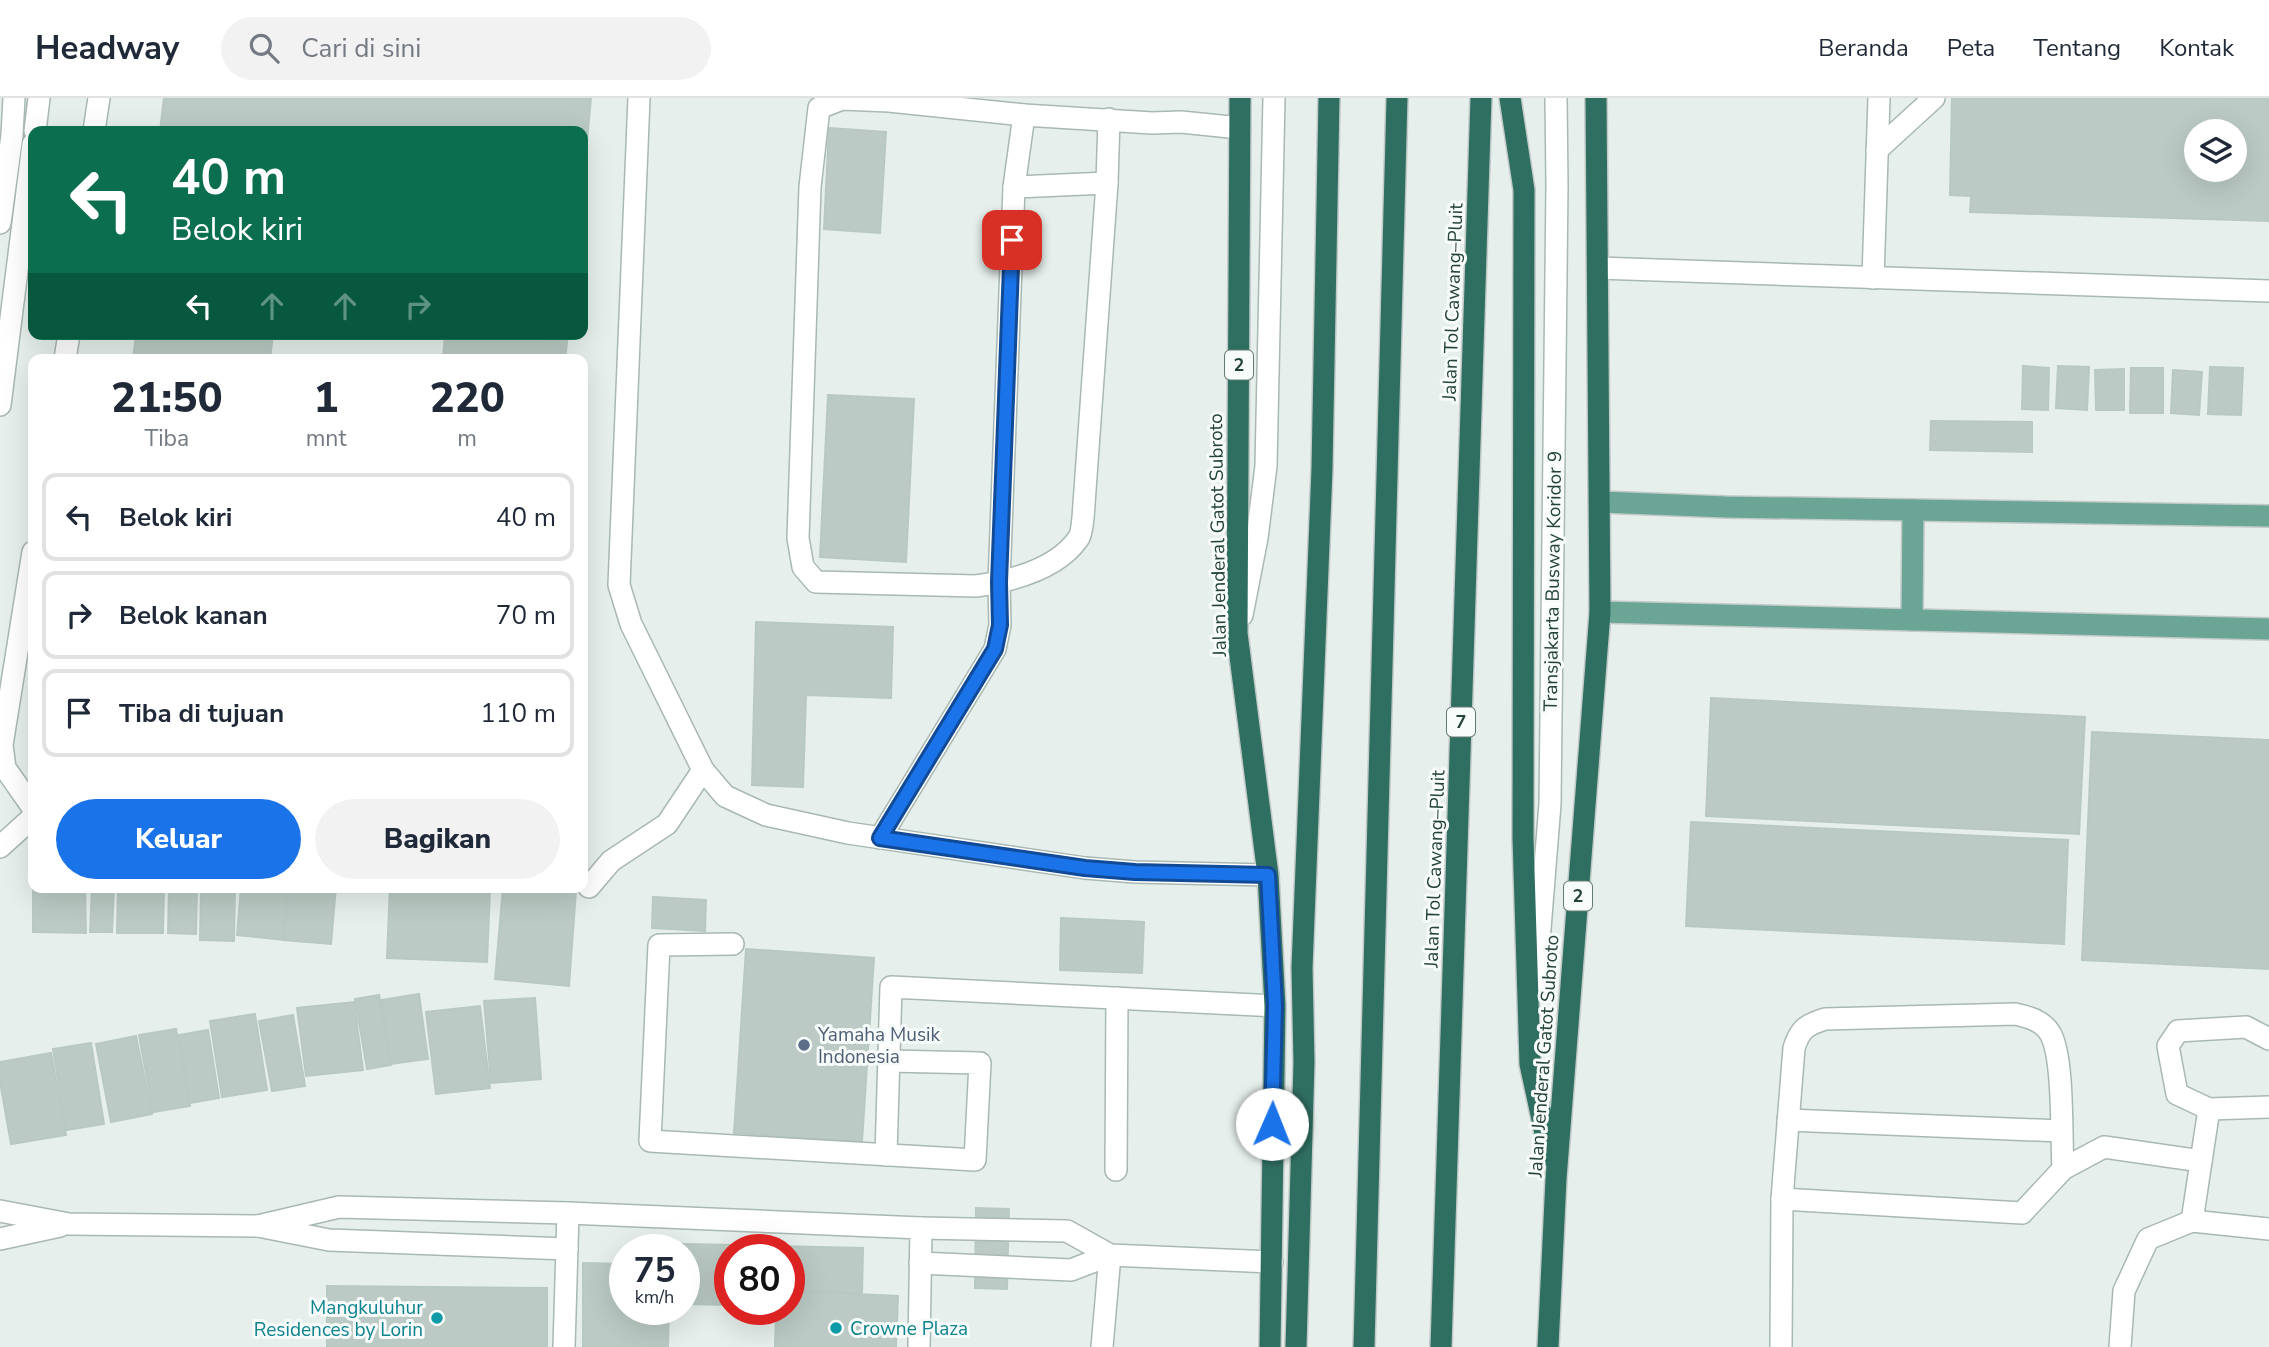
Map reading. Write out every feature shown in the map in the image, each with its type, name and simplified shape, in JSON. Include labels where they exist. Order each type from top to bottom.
[{"type":"highway","name":"Jalan Jenderal Gatot Subroto","points":[[1240,98],[1237,633],[1268,875],[1275,1006],[1270,1347]]},
{"type":"highway","points":[[1296,1347],[1304,1062],[1302,968],[1322,469],[1329,98]]},
{"type":"highway","points":[[1364,1347],[1397,98]]},
{"type":"highway","name":"Jalan Tol Cawang–Pluit","points":[[1441,1347],[1481,98]]},
{"type":"highway","points":[[1510,98],[1524,190],[1523,838],[1530,1064],[1556,1179]]},
{"type":"highway","name":"Jalan Jenderal Gatot Subroto","points":[[1548,1347],[1556,1179],[1600,612],[1596,98]]},
{"type":"main road","points":[[1601,502],[1726,507],[2269,516]]},
{"type":"main road","points":[[1912,621],[1913,510]]},
{"type":"main road","points":[[1600,612],[2269,629]]},
{"type":"street","points":[[0,223],[12,135],[14,98]]},
{"type":"street","points":[[36,126],[39,98]]},
{"type":"street","points":[[95,126],[99,98]]},
{"type":"street","points":[[639,98],[619,585],[631,624],[703,770],[725,796],[766,815],[880,838],[1085,868],[1268,875]]},
{"type":"street","points":[[1237,633],[1250,575],[1266,466],[1275,98]]},
{"type":"street","name":"Transjakarta Busway Koridor 9","points":[[1530,1064],[1550,804],[1556,98]]},
{"type":"street","points":[[1873,278],[1879,98]]},
{"type":"street","points":[[1877,150],[1934,98]]},
{"type":"street","points":[[1108,120],[1107,183],[1084,505],[1079,537],[1059,557],[1028,574],[976,586],[816,582],[803,567],[799,538],[810,187],[819,108],[842,99],[889,101],[1024,115],[1108,120],[1152,123],[1181,122],[1240,128]]},
{"type":"street","points":[[880,838],[995,649],[1000,625],[999,582],[1014,187],[1024,115]]},
{"type":"street","points":[[1014,187],[1107,183]]},
{"type":"street","points":[[0,405],[28,184]]},
{"type":"street","points":[[1598,268],[2269,291]]},
{"type":"street","points":[[28,583],[2,745],[5,768],[28,801]]},
{"type":"street","points":[[589,887],[611,861],[667,824],[703,770]]},
{"type":"street","points":[[0,847],[28,822]]},
{"type":"street","points":[[733,944],[659,945],[650,1141],[975,1160],[980,1063],[889,1061]]},
{"type":"street","points":[[887,1155],[891,987],[1275,1006]]},
{"type":"street","points":[[1116,1170],[1117,998]]},
{"type":"street","points":[[1782,1347],[1782,1199],[1788,1120],[1794,1048],[1799,1032],[1807,1025],[1825,1019],[2015,1014],[2042,1023],[2052,1035],[2059,1067],[2063,1169]]},
{"type":"street","points":[[2269,1039],[2246,1027],[2178,1031],[2168,1046],[2177,1094],[2209,1109],[2269,1107]]},
{"type":"street","points":[[2192,1221],[2209,1109]]},
{"type":"street","points":[[1788,1120],[2061,1131]]},
{"type":"street","points":[[1782,1199],[2022,1213],[2063,1169],[2104,1147],[2201,1161]]},
{"type":"street","points":[[258,1226],[339,1206],[568,1213],[921,1228],[1067,1231],[1110,1255]]},
{"type":"street","points":[[0,1211],[69,1224],[258,1226],[329,1240],[567,1249]]},
{"type":"street","points":[[564,1347],[568,1213]]},
{"type":"street","points":[[2120,1347],[2124,1291],[2148,1239],[2192,1221],[2264,1224]]},
{"type":"street","points":[[0,1239],[69,1224]]},
{"type":"street","points":[[919,1347],[921,1228]]},
{"type":"street","points":[[920,1263],[1071,1270],[1110,1255],[1272,1262]]},
{"type":"street","points":[[1102,1347],[1110,1255]]},
{"type":"building","points":[[164,98],[591,98],[588,130],[588,126],[161,126]]},
{"type":"building","points":[[1952,98],[2269,98],[2269,221],[1970,212],[1971,196],[1950,195]]},
{"type":"building","points":[[829,128],[886,132],[880,233],[824,229]]},
{"type":"building","points":[[135,340],[272,340],[271,354],[134,354]]},
{"type":"building","points":[[445,340],[567,340],[566,354],[443,354]]},
{"type":"building","points":[[2023,366],[2049,368],[2048,410],[2022,409]]},
{"type":"building","points":[[2058,366],[2089,367],[2087,410],[2056,408]]},
{"type":"building","points":[[2210,367],[2243,368],[2241,415],[2208,414]]},
{"type":"building","points":[[2131,368],[2163,368],[2163,413],[2130,413]]},
{"type":"building","points":[[2124,369],[2124,410],[2096,410],[2095,370]]},
{"type":"building","points":[[2173,370],[2202,372],[2199,415],[2171,413]]},
{"type":"building","points":[[828,395],[914,399],[906,562],[820,557]]},
{"type":"building","points":[[1931,421],[2032,422],[2032,452],[1930,450]]},
{"type":"building","points":[[756,622],[893,627],[891,698],[806,695],[803,787],[752,785]]},
{"type":"building","points":[[1711,698],[2085,717],[2079,834],[1706,816]]},
{"type":"building","points":[[2092,732],[2269,740],[2269,969],[2082,960]]},
{"type":"building","points":[[1691,822],[2068,840],[2064,944],[1686,926]]},
{"type":"building","points":[[33,893],[85,893],[86,933],[33,932]]},
{"type":"building","points":[[92,893],[114,893],[112,932],[90,932]]},
{"type":"building","points":[[118,893],[164,893],[163,933],[117,933]]},
{"type":"building","points":[[169,893],[197,893],[196,934],[168,933]]},
{"type":"building","points":[[201,893],[235,893],[234,941],[200,940]]},
{"type":"building","points":[[240,893],[288,893],[284,940],[237,935]]},
{"type":"building","points":[[288,893],[335,893],[331,944],[284,940]]},
{"type":"building","points":[[390,893],[490,893],[487,962],[387,958]]},
{"type":"building","points":[[502,893],[576,893],[569,986],[495,979]]},
{"type":"building","points":[[653,897],[706,900],[705,931],[652,928]]},
{"type":"building","points":[[1061,918],[1144,922],[1142,973],[1060,970]]},
{"type":"building","name":"Yamaha Musik Indonesia","points":[[746,949],[874,958],[862,1142],[734,1133]]},
{"type":"building","points":[[419,994],[428,1059],[391,1064],[381,1000]]},
{"type":"building","points":[[379,995],[391,1065],[367,1069],[355,999]]},
{"type":"building","points":[[535,998],[541,1079],[491,1083],[484,1001]]},
{"type":"building","points":[[354,1002],[363,1070],[306,1076],[297,1008]]},
{"type":"building","points":[[480,1006],[490,1088],[436,1094],[426,1012]]},
{"type":"building","points":[[255,1014],[267,1090],[222,1097],[210,1021]]},
{"type":"building","points":[[293,1015],[305,1086],[272,1091],[259,1021]]},
{"type":"building","points":[[176,1029],[190,1106],[153,1112],[139,1035]]},
{"type":"building","points":[[208,1030],[219,1098],[190,1103],[179,1035]]},
{"type":"building","points":[[136,1036],[152,1114],[111,1122],[96,1044]]},
{"type":"building","points":[[91,1043],[104,1124],[66,1130],[53,1049]]},
{"type":"building","points":[[51,1053],[66,1135],[11,1144],[0,1082],[0,1062]]},
{"type":"building","points":[[976,1208],[1009,1209],[1007,1289],[975,1288]]},
{"type":"building","points":[[700,1244],[714,1245],[714,1305],[700,1304]]},
{"type":"building","points":[[805,1247],[863,1248],[862,1293],[805,1291]]},
{"type":"building","points":[[583,1263],[609,1264],[609,1325],[669,1325],[668,1347],[583,1347]]},
{"type":"building","name":"Mangkuluhur Residences by Lorin","points":[[327,1286],[547,1288],[547,1347],[327,1347]]},
{"type":"building","name":"Crowne Plaza","points":[[805,1292],[898,1296],[896,1347],[775,1347],[776,1325],[805,1325]]},
{"type":"place","name":"Yamaha Musik Indonesia","points":[[804,1045]]},
{"type":"place","name":"Mangkuluhur Residences by Lorin","points":[[437,1318]]},
{"type":"place","name":"Crowne Plaza","points":[[836,1328]]},
{"type":"route","points":[[1012,240],[999,582],[1000,625],[995,649],[880,838],[1085,868],[1268,875],[1275,1006],[1272,1124]]}]
